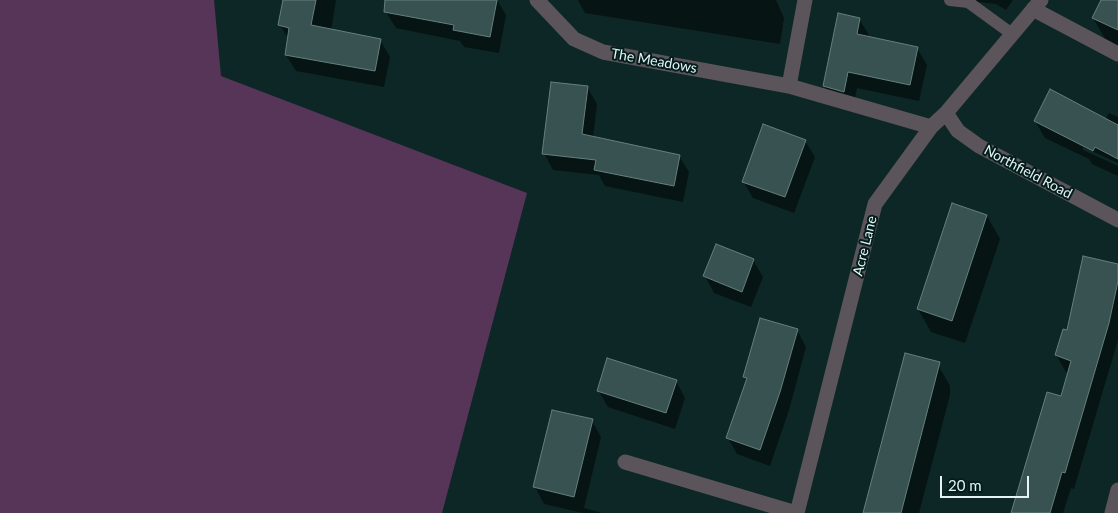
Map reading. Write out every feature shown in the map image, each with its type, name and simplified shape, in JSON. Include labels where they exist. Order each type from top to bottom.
[{"type":"street","name":"The Meadows","points":[[537,0],[574,39],[603,52],[789,86],[931,127]]},
{"type":"street","points":[[789,86],[805,0]]},
{"type":"street","points":[[1036,5],[1118,54]]},
{"type":"street","name":"Acre Lane","points":[[797,513],[875,204],[931,127],[946,113],[1036,5]]},
{"type":"street","name":"Northfield Road","points":[[946,113],[958,131],[979,146],[1118,220]]},
{"type":"street","points":[[625,462],[797,513]]},
{"type":"street","points":[[1112,513],[1118,490]]},
{"type":"lane","points":[[950,0],[968,2],[1012,34]]},
{"type":"shaded area","points":[[0,0],[214,0],[221,76],[527,193],[442,513],[0,513]]},
{"type":"building","points":[[283,0],[316,0],[311,25],[381,39],[375,71],[285,55],[289,28],[278,25]]},
{"type":"building","points":[[385,0],[497,0],[490,37],[453,30],[454,25],[384,12]]},
{"type":"building","points":[[1101,0],[1118,0],[1118,30],[1092,18]]},
{"type":"building","points":[[838,13],[860,18],[857,34],[918,47],[910,85],[848,72],[844,92],[823,86]]},
{"type":"building","points":[[551,82],[588,86],[582,134],[680,155],[674,186],[594,170],[596,160],[542,154]]},
{"type":"building","points":[[1050,89],[1118,125],[1118,159],[1095,147],[1093,151],[1034,121]]},
{"type":"building","points":[[763,124],[806,140],[785,197],[742,182]]},
{"type":"building","points":[[952,203],[987,215],[952,321],[917,309]]},
{"type":"building","points":[[716,244],[754,259],[742,292],[703,276]]},
{"type":"building","points":[[1083,256],[1118,264],[1118,281],[1109,323],[1065,473],[1062,472],[1050,513],[1011,513],[1047,392],[1061,396],[1071,361],[1055,355],[1063,329],[1067,330]]},
{"type":"building","points":[[760,318],[798,329],[780,392],[760,450],[726,438],[747,378],[743,377]]},
{"type":"building","points":[[905,353],[940,362],[901,513],[863,513]]},
{"type":"building","points":[[607,358],[677,380],[666,413],[597,391]]},
{"type":"building","points":[[552,410],[593,419],[574,497],[533,487]]}]
